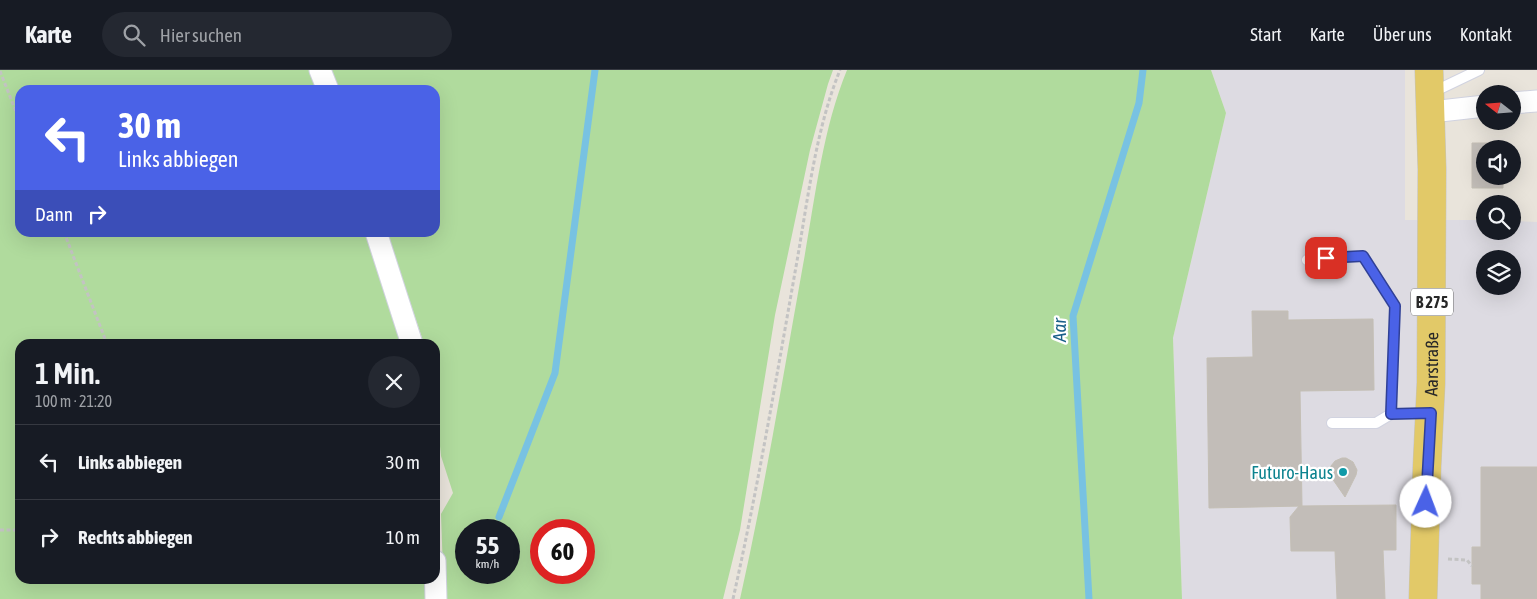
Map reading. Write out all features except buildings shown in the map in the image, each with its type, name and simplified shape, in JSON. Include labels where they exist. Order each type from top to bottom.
[{"type":"main road","name":"Aarstraße","points":[[1423,599],[1427,466],[1431,413],[1432,229],[1430,92]]},
{"type":"street","points":[[320,70],[326,85]]},
{"type":"street","points":[[1430,92],[1476,104]]},
{"type":"street","points":[[1521,102],[1537,101]]},
{"type":"street","points":[[378,237],[410,339]]},
{"type":"street","points":[[436,584],[436,599]]},
{"type":"lane","points":[[1430,92],[1478,70]]},
{"type":"lane","points":[[1307,260],[1363,256],[1395,306],[1391,414]]},
{"type":"lane","points":[[1332,423],[1376,423],[1391,414],[1431,413]]},
{"type":"path","points":[[733,599],[748,532],[817,152],[834,85],[840,70]]},
{"type":"path","points":[[0,71],[15,109]]},
{"type":"path","points":[[66,237],[105,339]]},
{"type":"path","points":[[0,530],[15,530]]},
{"type":"path","points":[[1447,559],[1467,560],[1472,566]]},
{"type":"shaded area","points":[[1211,70],[1405,70],[1405,220],[1476,220],[1476,240],[1521,240],[1521,221],[1537,222],[1537,599],[1182,599],[1173,338],[1226,113]]},
{"type":"green space","points":[[0,70],[309,70],[315,85],[15,85],[15,237],[367,237],[401,339],[15,339],[15,584],[425,584],[426,599],[0,599]]},
{"type":"green space","points":[[329,70],[833,70],[810,150],[775,315],[740,530],[723,599],[444,599],[441,514],[453,493],[441,456],[440,446],[440,339],[422,339],[388,237],[440,237],[440,85],[335,85]]},
{"type":"green space","points":[[847,70],[1211,70],[1226,113],[1173,338],[1182,599],[740,599],[766,474],[825,141],[838,93]]},
{"type":"waterway","points":[[499,517],[555,373],[595,70]]},
{"type":"waterway","name":"Aar","points":[[1089,599],[1073,316],[1139,103],[1143,70]]},
{"type":"place","name":"Futuro-Haus","points":[[1343,472]]},
{"type":"route","points":[[1326,258],[1363,256],[1395,306],[1391,414],[1431,413],[1426,502]]}]
